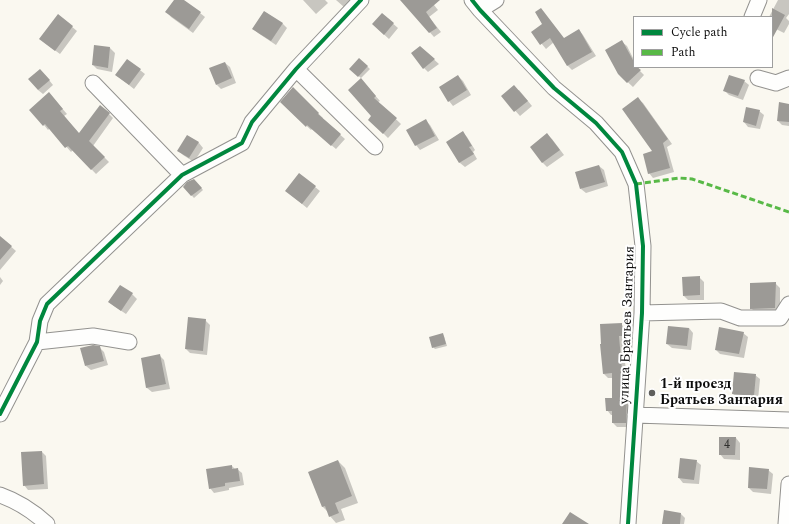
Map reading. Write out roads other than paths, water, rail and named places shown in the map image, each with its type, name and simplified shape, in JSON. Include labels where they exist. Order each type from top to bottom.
[{"type":"street","points":[[0,414],[37,342],[40,321],[47,304],[182,175],[242,142],[252,122],[296,69],[361,0]]},
{"type":"street","points":[[476,5],[496,0]]},
{"type":"street","points":[[752,16],[759,0]]},
{"type":"street","name":"улица Братьев Зантария","points":[[476,5],[554,88],[596,123],[622,152],[636,184],[643,246],[642,313],[628,524]]},
{"type":"street","points":[[296,69],[375,147]]},
{"type":"street","points":[[758,78],[776,83],[789,78]]},
{"type":"street","points":[[93,83],[182,175]]},
{"type":"street","points":[[642,313],[721,311],[740,318],[780,318],[789,304]]},
{"type":"street","points":[[37,342],[93,336],[129,342]]},
{"type":"street","points":[[636,415],[789,420]]},
{"type":"street","points":[[786,524],[789,484]]},
{"type":"street","points":[[0,495],[37,515],[47,524]]},
{"type":"place","name":"1-й проезд Братьев Зантария","points":[[652,393]]}]
